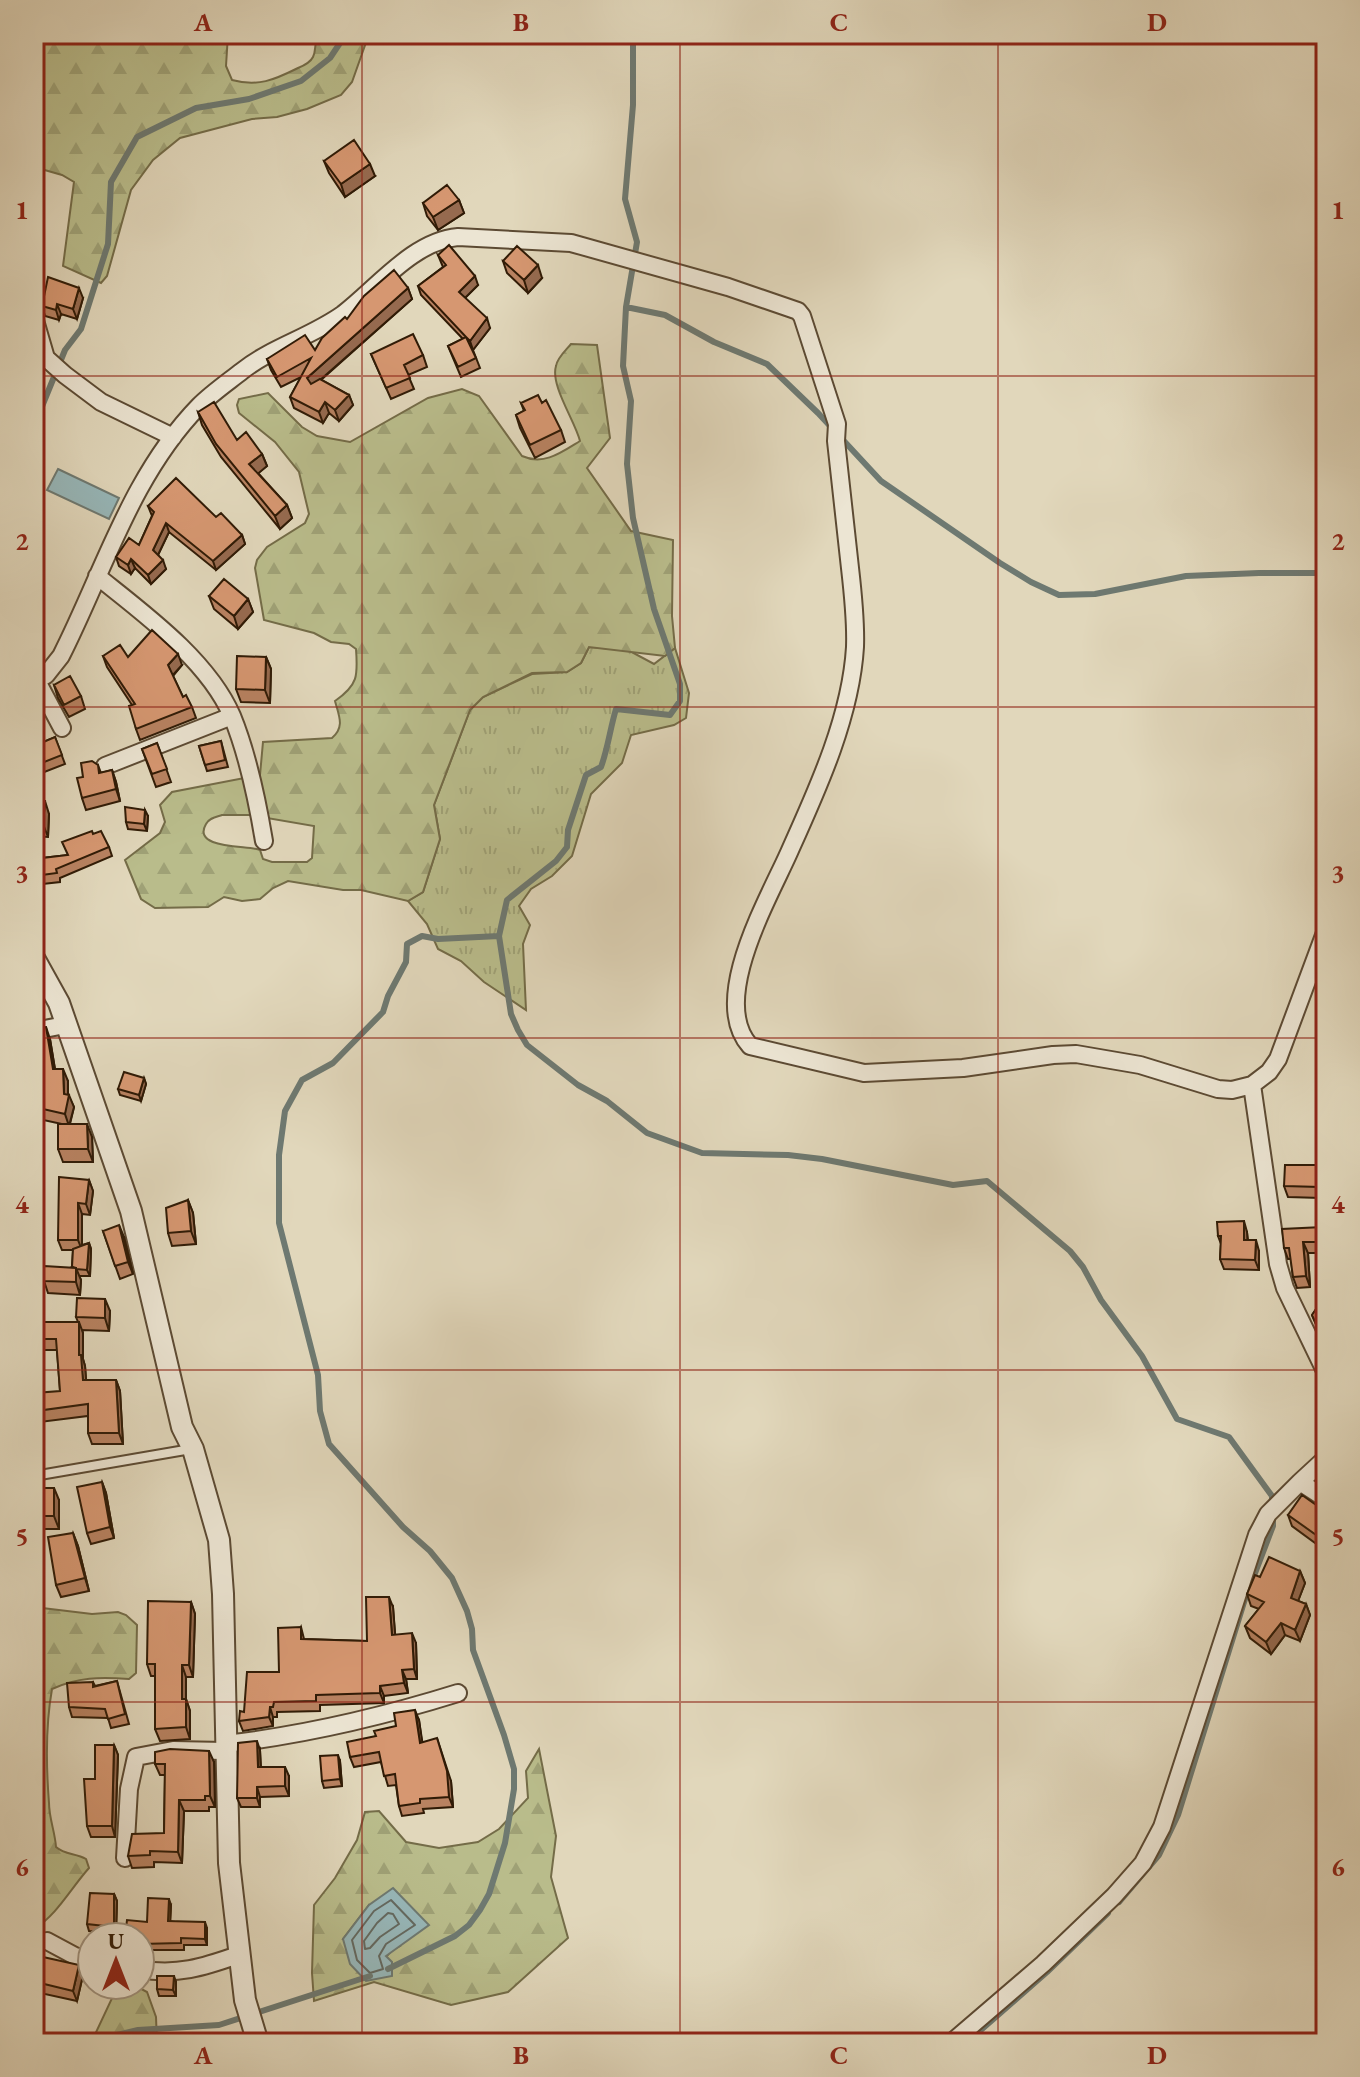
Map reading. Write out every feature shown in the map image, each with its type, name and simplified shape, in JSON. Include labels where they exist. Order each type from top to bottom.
[{"type":"street","points":[[62,728],[36,681],[61,656],[130,504],[173,437],[200,404],[246,368],[323,328],[428,245],[443,238],[571,243],[728,287],[801,313],[837,424],[836,441],[855,618],[850,683],[842,721],[791,848],[747,943],[738,984],[739,1025],[742,1037],[750,1046],[864,1073],[963,1068],[1076,1054],[1140,1065],[1218,1089],[1232,1090],[1252,1085],[1269,1072],[1278,1059],[1326,930]]},
{"type":"street","points":[[34,317],[46,358],[65,375],[101,402],[173,437]]},
{"type":"street","points":[[97,576],[156,624],[215,686],[232,716],[258,807],[264,841]]},
{"type":"street","points":[[105,766],[232,716]]},
{"type":"street","points":[[34,958],[54,991],[131,1211],[182,1427],[193,1449],[219,1540],[229,1863],[238,1955],[245,2000],[256,2037]]},
{"type":"street","points":[[34,1031],[65,1025]]},
{"type":"street","points":[[1252,1085],[1279,1230],[1278,1264],[1285,1288],[1326,1373]]},
{"type":"street","points":[[951,2043],[1043,1964],[1114,1896],[1143,1863],[1162,1827],[1249,1555],[1273,1509],[1326,1458]]},
{"type":"street","points":[[1300,1482],[1326,1499]]},
{"type":"street","points":[[125,1858],[129,1789],[136,1757],[173,1750],[225,1747],[334,1727],[458,1693]]},
{"type":"street","points":[[40,1941],[76,1956]]},
{"type":"street","points":[[156,1972],[197,1969],[238,1955]]},
{"type":"lane","points":[[34,1476],[193,1449]]},
{"type":"green space","points":[[34,34],[228,34],[226,66],[232,80],[250,83],[273,79],[306,64],[313,57],[320,34],[369,34],[352,82],[341,95],[307,109],[277,117],[252,119],[180,138],[153,160],[131,190],[107,276],[101,283],[63,266],[74,182],[34,167]]},
{"type":"green space","points":[[571,344],[597,345],[610,438],[587,468],[631,531],[673,540],[672,616],[675,648],[665,656],[589,647],[581,663],[567,672],[532,673],[483,697],[470,710],[434,805],[440,839],[423,892],[408,901],[361,890],[288,881],[260,899],[242,901],[224,897],[208,907],[155,908],[141,899],[125,860],[160,833],[165,822],[160,805],[172,792],[260,775],[263,742],[332,738],[340,725],[335,701],[355,679],[356,649],[349,644],[331,642],[314,633],[264,620],[255,568],[257,560],[267,547],[305,523],[309,514],[299,472],[275,442],[239,413],[239,399],[268,393],[302,427],[317,436],[350,442],[428,398],[462,389],[479,396],[522,456],[545,459],[580,441],[555,374],[558,360]],"holes":[[[249,815],[314,826],[312,858],[307,862],[272,862],[263,859],[260,850],[214,842],[204,832],[207,822],[215,817]]]},
{"type":"green space","points":[[589,647],[628,650],[654,664],[675,648],[689,693],[686,718],[674,725],[631,735],[622,763],[591,794],[572,856],[552,876],[531,889],[519,906],[530,925],[523,944],[526,1010],[484,982],[461,961],[438,949],[427,924],[408,901],[423,892],[440,839],[434,805],[470,710],[483,697],[532,674],[567,672],[581,663]]},
{"type":"green space","points":[[34,1607],[92,1614],[118,1612],[137,1625],[136,1673],[129,1679],[89,1679],[52,1689],[47,1761],[49,1809],[56,1847],[86,1859],[89,1868],[57,1909],[34,1929]]},
{"type":"green space","points":[[539,1749],[556,1836],[551,1877],[568,1938],[508,1992],[451,2005],[374,1982],[314,2001],[314,1905],[335,1878],[357,1840],[365,1812],[379,1811],[406,1842],[439,1848],[478,1842],[499,1829],[528,1798],[526,1771]],"holes":[[[369,1905],[400,1946],[386,1957],[343,1939]]]},
{"type":"green space","points":[[111,2001],[150,2001],[156,2017],[157,2043],[91,2043]]},
{"type":"water","points":[[58,469],[119,498],[109,519],[47,490]]},
{"type":"water","points":[[393,1888],[429,1925],[386,1956],[392,1962],[392,1976],[366,1981],[350,1964],[343,1939],[369,1905]]},
{"type":"building","points":[[354,140],[370,164],[341,184],[324,161]]},
{"type":"building","points":[[447,185],[459,200],[433,217],[423,203]]},
{"type":"building","points":[[449,245],[475,276],[459,292],[487,318],[470,341],[418,286],[446,265],[438,255]]},
{"type":"building","points":[[517,246],[538,265],[524,280],[503,261]]},
{"type":"building","points":[[394,270],[408,288],[307,378],[311,384],[320,379],[349,395],[335,410],[325,402],[319,412],[290,397],[311,358],[277,377],[267,359],[305,335],[315,350],[322,338],[345,317],[347,319],[364,296]]},
{"type":"building","points":[[48,277],[79,288],[73,309],[57,304],[56,310],[42,306]]},
{"type":"building","points":[[413,334],[423,355],[404,365],[410,378],[386,388],[371,354]]},
{"type":"building","points":[[466,337],[476,358],[458,367],[448,346]]},
{"type":"building","points":[[538,395],[542,403],[546,400],[561,430],[530,445],[516,415],[525,410],[521,403]]},
{"type":"building","points":[[214,402],[237,440],[246,432],[262,454],[249,464],[287,505],[275,516],[216,444],[198,412]]},
{"type":"building","points":[[176,478],[216,517],[221,513],[242,535],[213,561],[166,523],[153,550],[163,560],[148,575],[131,559],[128,565],[116,557],[129,538],[139,545],[154,512],[148,506]]},
{"type":"building","points":[[224,579],[248,599],[234,616],[209,596]]},
{"type":"building","points":[[152,630],[178,654],[168,665],[183,697],[186,695],[192,707],[136,729],[129,706],[135,704],[103,656],[120,645],[128,657]]},
{"type":"building","points":[[237,656],[266,657],[265,690],[236,689]]},
{"type":"building","points":[[70,676],[81,696],[64,705],[54,685]]},
{"type":"building","points":[[55,737],[62,755],[34,766],[34,746]]},
{"type":"building","points":[[221,741],[225,760],[205,765],[199,746]]},
{"type":"building","points":[[157,743],[167,769],[152,774],[142,749]]},
{"type":"building","points":[[92,761],[98,765],[99,773],[112,770],[116,789],[82,798],[77,778],[83,777],[81,763]]},
{"type":"building","points":[[34,801],[45,801],[43,824],[34,824]]},
{"type":"building","points":[[125,807],[145,810],[144,824],[126,822]]},
{"type":"building","points":[[92,831],[93,834],[101,831],[109,847],[56,869],[57,873],[34,876],[34,859],[68,855],[62,842]]},
{"type":"building","points":[[46,1027],[53,1069],[63,1069],[64,1094],[69,1095],[65,1114],[34,1107],[34,1028]]},
{"type":"building","points":[[124,1072],[144,1078],[139,1095],[118,1089]]},
{"type":"building","points":[[58,1124],[87,1124],[88,1149],[58,1149]]},
{"type":"building","points":[[1285,1165],[1326,1165],[1326,1194],[1319,1192],[1320,1187],[1284,1186]]},
{"type":"building","points":[[59,1177],[89,1180],[86,1204],[78,1203],[78,1240],[58,1240]]},
{"type":"building","points":[[188,1200],[191,1231],[168,1233],[166,1208]]},
{"type":"building","points":[[1244,1221],[1244,1240],[1256,1240],[1255,1260],[1220,1259],[1221,1236],[1218,1236],[1217,1222]]},
{"type":"building","points":[[119,1225],[128,1262],[115,1266],[103,1231]]},
{"type":"building","points":[[1326,1225],[1326,1242],[1303,1242],[1306,1276],[1293,1277],[1289,1248],[1284,1248],[1282,1229]]},
{"type":"building","points":[[89,1243],[87,1270],[72,1267],[73,1249]]},
{"type":"building","points":[[44,1266],[76,1268],[76,1282],[44,1281]]},
{"type":"building","points":[[1326,1290],[1326,1339],[1322,1337],[1312,1315]]},
{"type":"building","points":[[77,1298],[105,1299],[105,1318],[76,1317]]},
{"type":"building","points":[[34,1322],[79,1322],[83,1380],[116,1380],[119,1433],[88,1433],[88,1404],[36,1411],[35,1393],[60,1391],[56,1339],[34,1339]]},
{"type":"building","points":[[102,1482],[110,1527],[87,1533],[77,1487]]},
{"type":"building","points":[[34,1488],[54,1488],[54,1516],[34,1516]]},
{"type":"building","points":[[1302,1495],[1326,1512],[1326,1542],[1288,1515]]},
{"type":"building","points":[[73,1533],[85,1578],[56,1585],[48,1537]]},
{"type":"building","points":[[1269,1557],[1300,1571],[1291,1598],[1306,1604],[1295,1630],[1281,1623],[1266,1642],[1245,1626],[1264,1602],[1247,1594],[1255,1575],[1260,1577]]},
{"type":"building","points":[[366,1597],[389,1597],[392,1635],[412,1633],[414,1669],[402,1670],[404,1683],[380,1686],[380,1693],[316,1695],[316,1701],[274,1702],[269,1717],[239,1721],[240,1711],[244,1712],[247,1672],[279,1672],[278,1628],[301,1627],[301,1639],[367,1641]]},
{"type":"building","points":[[148,1601],[191,1602],[189,1665],[182,1665],[186,1727],[155,1729],[155,1664],[147,1664]]},
{"type":"building","points":[[117,1681],[125,1714],[108,1719],[105,1709],[69,1707],[67,1683],[93,1682],[93,1687]]},
{"type":"building","points":[[415,1710],[420,1743],[437,1738],[447,1771],[449,1797],[420,1799],[420,1803],[399,1806],[395,1774],[384,1776],[379,1752],[350,1757],[347,1742],[376,1736],[374,1731],[396,1726],[394,1713]]},
{"type":"building","points":[[257,1741],[258,1767],[285,1767],[285,1786],[257,1787],[257,1798],[237,1798],[238,1743]]},
{"type":"building","points":[[95,1745],[114,1745],[112,1826],[87,1826],[84,1779],[95,1779]]},
{"type":"building","points":[[170,1749],[209,1751],[210,1796],[205,1796],[205,1800],[179,1800],[178,1852],[150,1851],[150,1855],[128,1856],[132,1834],[164,1833],[165,1764],[155,1764],[155,1752]]},
{"type":"building","points":[[338,1755],[340,1779],[322,1781],[320,1756]]},
{"type":"building","points":[[90,1893],[114,1894],[114,1921],[87,1921]]},
{"type":"building","points":[[148,1898],[169,1899],[168,1921],[205,1922],[205,1939],[181,1938],[181,1943],[156,1944],[156,1921],[147,1921]]},
{"type":"building","points":[[43,1957],[76,1964],[73,1991],[36,1982]]},
{"type":"building","points":[[157,1976],[174,1976],[173,1990],[157,1989]]},
{"type":"waterway","points":[[34,426],[65,350],[81,329],[108,244],[111,182],[137,137],[196,108],[249,99],[301,81],[330,58],[346,34]]},
{"type":"waterway","points":[[633,34],[633,105],[625,199],[637,242],[626,307],[623,366],[631,401],[627,464],[633,518],[654,609],[680,684],[680,701],[670,715],[616,709],[601,767],[586,775],[568,830],[567,847],[556,861],[507,900],[499,936],[511,1014],[527,1045],[578,1085],[607,1101],[647,1133],[702,1153],[822,1159],[953,1185],[987,1181],[1070,1251],[1142,1356],[1177,1419],[1229,1437],[1272,1496],[1272,1505]]},
{"type":"waterway","points":[[626,307],[665,315],[714,342],[767,364],[881,481],[1000,563],[1059,595],[1095,594],[1186,576],[1326,573]]},
{"type":"waterway","points":[[388,1969],[455,1936],[469,1925],[480,1910],[489,1894],[505,1843],[514,1789],[514,1769],[473,1650],[467,1611],[452,1578],[329,1444],[320,1411],[318,1375],[279,1223],[279,1155],[285,1111],[302,1080],[333,1063],[383,1012],[406,962],[407,944],[422,936],[438,939],[499,936]]},
{"type":"waterway","points":[[1119,1902],[1159,1855],[1178,1815],[1244,1602],[1273,1526],[1273,1516]]},
{"type":"waterway","points":[[966,2043],[1108,1913]]},
{"type":"waterway","points":[[83,2043],[138,2030],[219,2025],[370,1976]]}]
